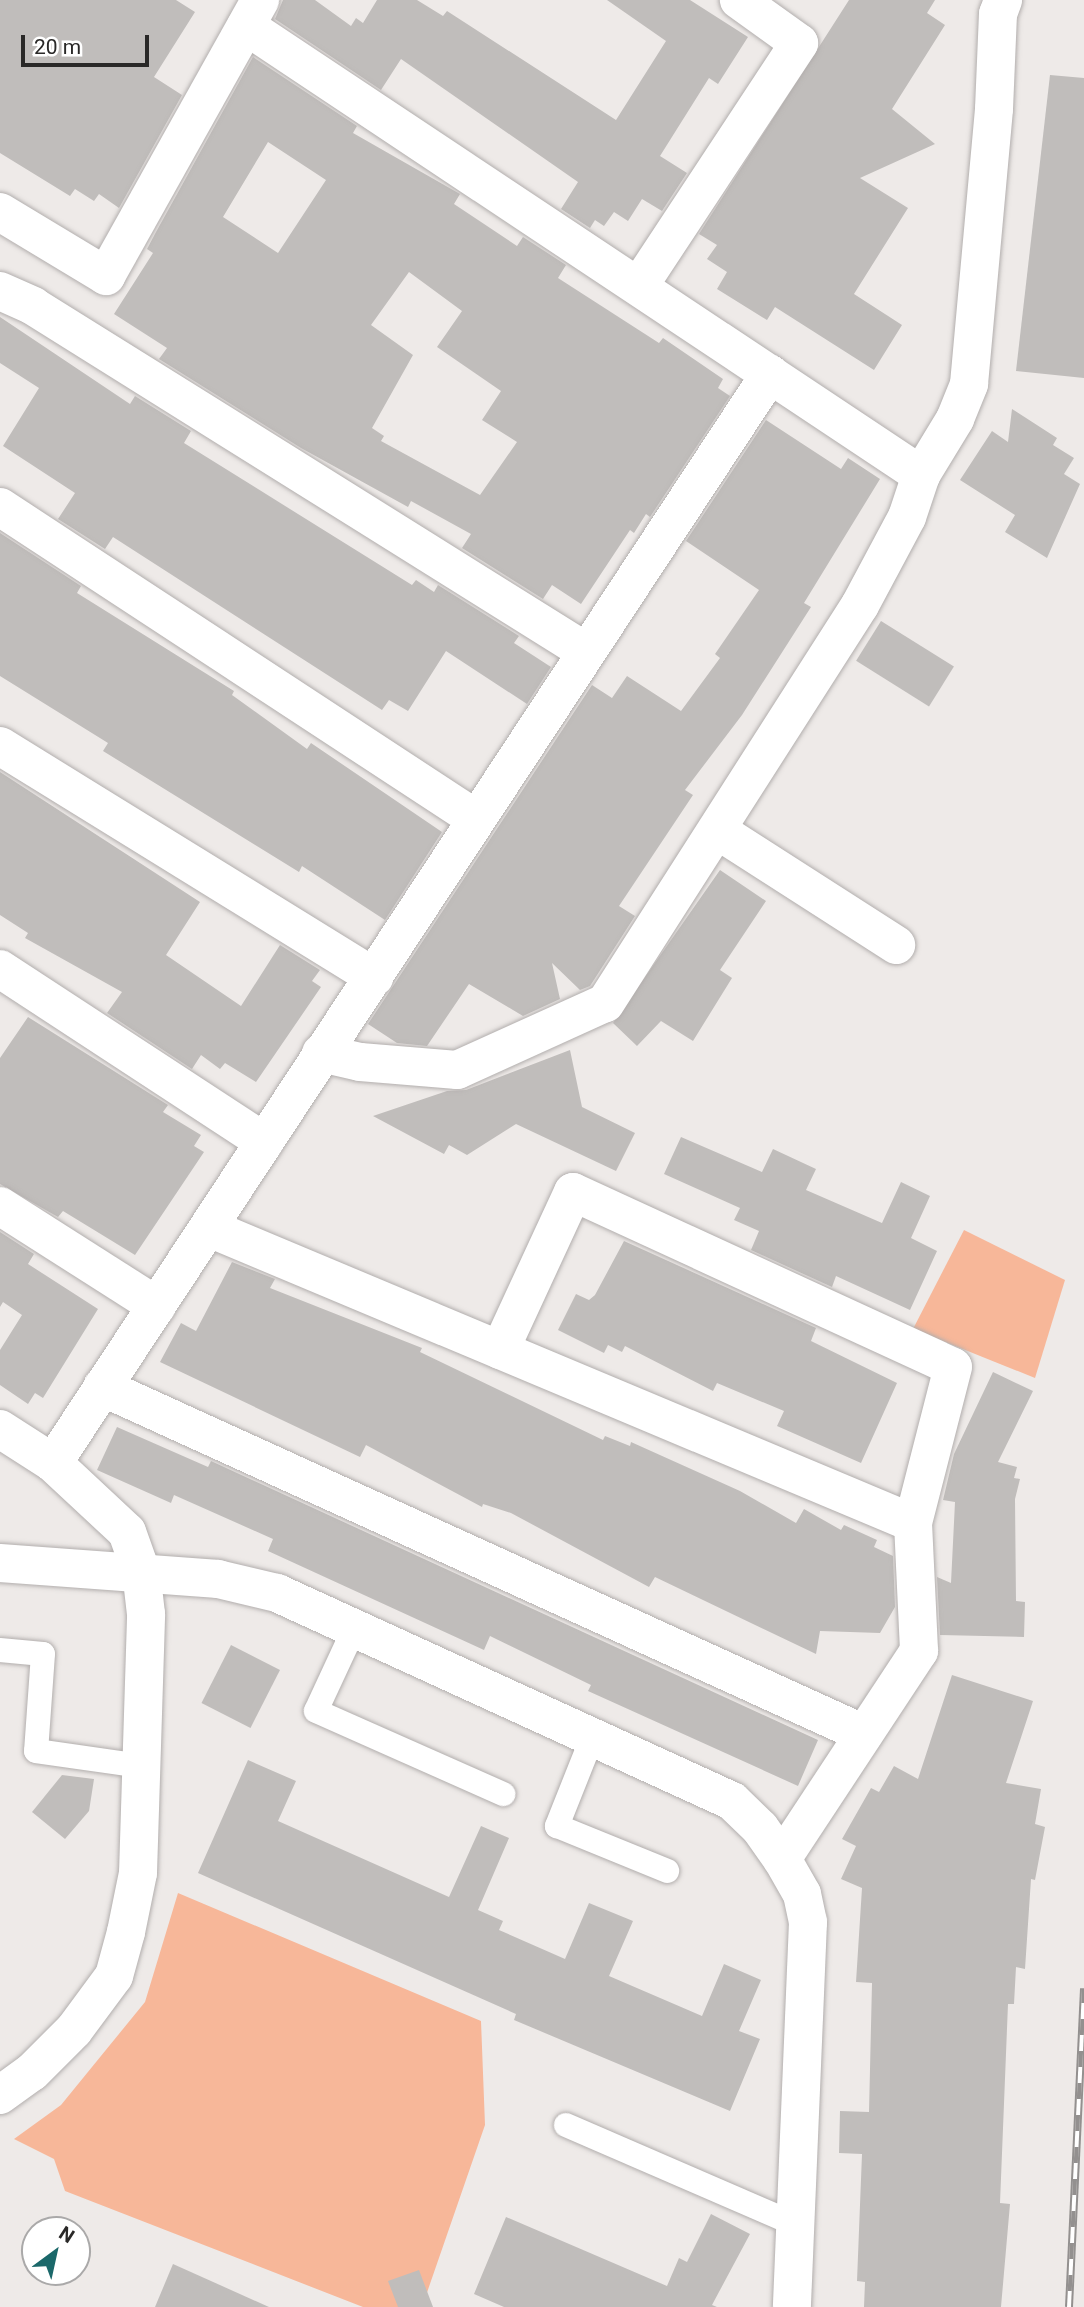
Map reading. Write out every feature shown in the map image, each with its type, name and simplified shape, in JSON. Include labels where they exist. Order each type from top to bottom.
[{"type":"street","points":[[639,286],[799,43],[739,0]]},
{"type":"street","points":[[321,1053],[360,1062],[457,1070],[605,1003],[860,605],[907,517],[921,475],[955,419],[969,384],[994,109],[998,14],[1003,0]]},
{"type":"street","points":[[0,212],[106,276],[253,13],[639,286],[921,475]]},
{"type":"street","points":[[0,291],[33,306],[585,651]]},
{"type":"street","points":[[53,1463],[769,374]]},
{"type":"street","points":[[0,507],[476,819]]},
{"type":"street","points":[[0,746],[374,977]]},
{"type":"street","points":[[717,830],[896,945]]},
{"type":"street","points":[[0,969],[264,1142]]},
{"type":"street","points":[[500,1350],[573,1192],[953,1367],[913,1523],[919,1651],[782,1859]]},
{"type":"street","points":[[0,1206],[157,1306]]},
{"type":"street","points":[[209,1228],[913,1523]]},
{"type":"street","points":[[102,1387],[864,1734]]},
{"type":"street","points":[[0,1429],[53,1463],[127,1532],[141,1571],[146,1614],[138,1873],[114,1976],[74,2030],[32,2072],[0,2095]]},
{"type":"street","points":[[0,1563],[141,1571],[218,1579],[277,1593],[732,1801],[760,1828],[782,1859],[802,1894],[808,1922],[792,2307]]},
{"type":"lane","points":[[354,1629],[316,1711],[503,1794]]},
{"type":"lane","points":[[0,1650],[43,1654],[36,1751],[142,1766]]},
{"type":"lane","points":[[592,1738],[557,1826],[667,1871]]},
{"type":"lane","points":[[566,2125],[795,2224]]},
{"type":"shaded area","points":[[964,1230],[1065,1280],[1035,1378],[913,1329]]},
{"type":"shaded area","points":[[178,1893],[481,2021],[485,2125],[422,2307],[363,2307],[65,2191],[54,2159],[14,2139],[61,2105],[145,2002]]},
{"type":"building","points":[[0,0],[176,0],[195,12],[154,77],[182,95],[119,208],[99,194],[94,201],[75,189],[70,196],[0,153]]},
{"type":"building","points":[[283,0],[315,0],[351,26],[356,18],[363,23],[377,0],[417,0],[443,16],[447,11],[616,120],[666,41],[607,0],[690,0],[748,37],[718,84],[709,78],[660,156],[687,173],[662,211],[642,199],[628,221],[614,212],[604,226],[595,220],[590,228],[561,209],[578,182],[401,59],[381,90],[275,19]]},
{"type":"building","points":[[849,0],[935,0],[927,13],[945,25],[892,109],[935,144],[860,178],[908,208],[854,294],[902,325],[874,370],[775,307],[767,320],[717,289],[727,272],[707,259],[717,245],[699,234]]},
{"type":"building","points":[[253,57],[357,126],[353,133],[460,194],[454,204],[517,246],[523,237],[566,265],[558,278],[659,343],[663,338],[723,379],[718,388],[730,396],[650,517],[646,514],[634,533],[630,530],[581,604],[552,585],[543,599],[462,548],[471,534],[411,501],[408,507],[301,448],[159,359],[167,348],[114,314],[153,253],[147,249]],"holes":[[[268,142],[326,180],[278,253],[223,217]],[[409,272],[462,311],[437,347],[501,391],[482,420],[517,442],[480,495],[381,441],[384,436],[372,428],[413,355],[371,325]]]},
{"type":"building","points":[[1050,75],[1084,78],[1084,378],[1016,371]]},
{"type":"building","points":[[0,317],[130,404],[135,396],[191,431],[184,443],[412,585],[416,580],[434,592],[438,585],[519,636],[514,643],[551,667],[527,704],[446,651],[408,711],[389,700],[382,710],[113,537],[105,549],[58,519],[75,493],[3,446],[39,388],[0,363]]},
{"type":"building","points":[[1012,409],[1057,438],[1053,445],[1074,458],[1064,474],[1080,484],[1047,558],[1005,532],[1015,515],[960,480],[992,431],[1008,442]]},
{"type":"building","points":[[766,420],[841,469],[848,458],[880,479],[804,603],[811,607],[742,715],[685,790],[693,795],[619,906],[635,916],[590,986],[580,990],[552,963],[560,999],[523,1016],[469,984],[427,1046],[397,1043],[368,1024],[592,685],[612,698],[627,676],[681,711],[720,658],[715,654],[759,590],[686,541]]},
{"type":"building","points":[[0,533],[81,586],[77,593],[234,691],[232,695],[307,749],[311,743],[442,832],[385,920],[302,866],[299,872],[103,751],[108,743],[0,676]]},
{"type":"building","points":[[881,621],[954,667],[929,706],[856,661]]},
{"type":"building","points":[[0,772],[200,902],[166,955],[241,1006],[280,945],[320,970],[312,981],[321,987],[256,1082],[225,1063],[220,1069],[201,1055],[192,1069],[107,1013],[122,992],[25,938],[28,933],[0,915]]},
{"type":"building","points":[[720,870],[766,901],[720,970],[732,978],[693,1041],[661,1021],[637,1046],[613,1023]]},
{"type":"building","points":[[28,1017],[168,1105],[163,1112],[201,1135],[194,1146],[204,1152],[135,1255],[63,1211],[58,1217],[0,1184],[0,1058]]},
{"type":"building","points":[[570,1050],[582,1107],[635,1133],[616,1171],[516,1124],[467,1155],[449,1145],[444,1154],[373,1116],[447,1091],[466,1090]]},
{"type":"building","points":[[681,1137],[762,1172],[773,1149],[816,1169],[806,1190],[882,1223],[901,1182],[930,1196],[911,1238],[937,1251],[910,1310],[836,1276],[832,1287],[751,1250],[759,1231],[734,1220],[740,1208],[664,1174]]},
{"type":"building","points":[[0,1232],[34,1254],[28,1264],[98,1309],[43,1398],[35,1393],[28,1404],[0,1385],[0,1350],[22,1315],[3,1302],[0,1307]]},
{"type":"building","points":[[624,1241],[816,1328],[811,1341],[897,1383],[861,1463],[777,1426],[784,1411],[717,1383],[713,1391],[625,1346],[622,1352],[608,1345],[604,1353],[558,1330],[576,1294],[589,1300],[595,1295]]},
{"type":"building","points":[[232,1262],[275,1279],[270,1288],[422,1348],[420,1352],[603,1440],[605,1436],[630,1446],[631,1442],[740,1491],[796,1523],[804,1509],[841,1530],[844,1525],[877,1540],[874,1547],[893,1556],[895,1607],[880,1633],[820,1631],[816,1654],[655,1577],[649,1587],[511,1513],[483,1504],[482,1507],[366,1445],[360,1457],[160,1362],[181,1323],[196,1331]]},
{"type":"building","points":[[993,1372],[1033,1391],[998,1462],[1017,1467],[1014,1478],[1020,1479],[1015,1499],[1016,1601],[1025,1602],[1024,1637],[940,1635],[937,1577],[951,1583],[955,1502],[943,1500],[954,1454]]},
{"type":"building","points":[[117,1427],[208,1467],[211,1461],[818,1740],[798,1786],[588,1691],[591,1685],[490,1636],[484,1650],[268,1551],[273,1539],[174,1495],[171,1503],[97,1470]]},
{"type":"building","points":[[231,1645],[280,1670],[250,1728],[201,1703]]},
{"type":"building","points":[[952,1675],[1033,1701],[1006,1783],[1041,1789],[1035,1824],[1045,1827],[1035,1880],[1031,1879],[1025,1969],[1016,1967],[1014,2004],[1008,2004],[1000,2203],[1010,2204],[1001,2307],[864,2307],[865,2282],[857,2281],[862,2154],[839,2153],[840,2111],[869,2112],[872,1983],[856,1982],[862,1888],[841,1879],[856,1846],[842,1839],[871,1788],[879,1792],[894,1766],[918,1779]]},
{"type":"building","points":[[248,1760],[296,1781],[278,1821],[449,1897],[481,1826],[509,1838],[478,1910],[503,1921],[499,1930],[565,1959],[589,1903],[633,1921],[609,1976],[702,2016],[724,1964],[761,1980],[739,2031],[760,2039],[730,2111],[514,2020],[516,2014],[198,1873]]},
{"type":"building","points":[[62,1775],[94,1779],[89,1811],[65,1839],[32,1812]]},
{"type":"building","points":[[711,2214],[750,2234],[712,2305],[717,2307],[504,2307],[474,2294],[506,2217],[667,2286],[679,2258],[687,2262]]},
{"type":"building","points":[[173,2264],[269,2307],[155,2307]]},
{"type":"building","points":[[419,2270],[433,2307],[398,2307],[388,2281]]},
{"type":"railway","points":[[1069,2307],[1084,1988]]}]
